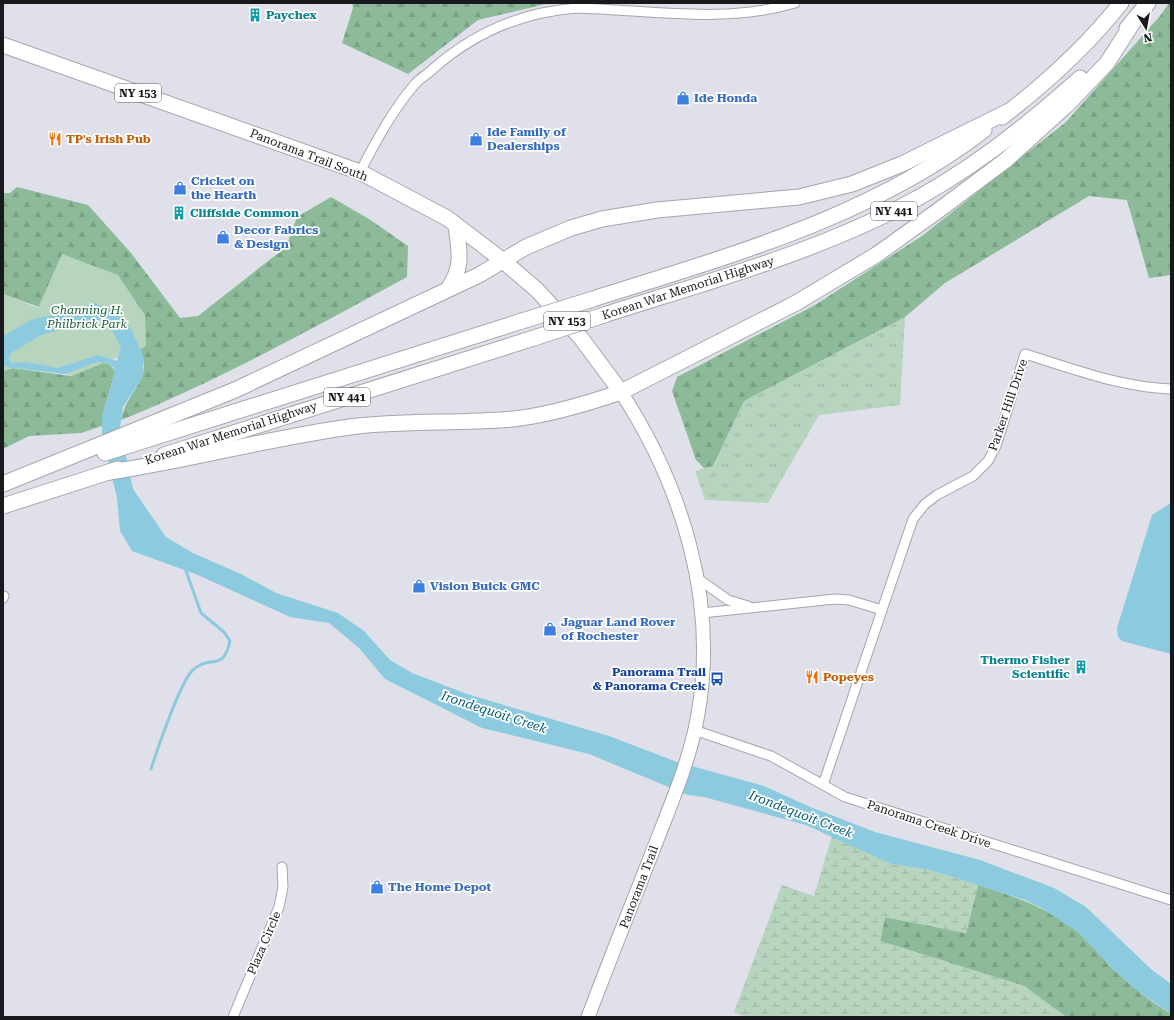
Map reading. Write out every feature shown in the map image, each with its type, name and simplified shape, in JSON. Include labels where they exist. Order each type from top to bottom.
[{"type":"main road","name":"Korean War Memorial Highway","points":[[148,433],[590,300],[722,258],[829,219],[881,195],[921,173],[970,141],[1009,111],[1072,56],[1121,3]]},
{"type":"main road","name":"Korean War Memorial Highway","points":[[158,461],[798,252],[849,232],[898,209],[987,155],[1036,117],[1083,75],[1134,21],[1148,3]]},
{"type":"main road","points":[[3,506],[110,472],[158,461],[295,435],[352,427],[514,419],[573,407],[621,392],[796,303],[876,255],[939,210],[1006,160],[1067,105],[1107,63],[1134,21]]},
{"type":"main road","name":"Panorama Trail South","points":[[3,45],[360,172],[447,218],[502,260],[537,290],[560,314],[600,363],[621,392],[637,417],[650,442],[676,501],[697,578],[702,613],[703,668],[700,701],[687,756]]},
{"type":"main road","points":[[3,484],[148,433],[235,390],[479,275],[526,247],[571,228],[602,219],[657,210],[799,197],[852,184],[902,164],[1009,111]]},
{"type":"main road","points":[[448,289],[457,277],[460,262],[456,225]]},
{"type":"main road","name":"Panorama Trail","points":[[588,1017],[687,756]]},
{"type":"street","points":[[360,172],[384,126],[416,84],[450,54],[482,34],[522,18],[558,9],[577,8],[697,15],[726,14],[795,3]]},
{"type":"street","name":"Parker Hill Drive","points":[[823,785],[913,519],[925,504],[937,495],[973,476],[988,461],[994,451],[1025,354],[1128,385],[1171,389]]},
{"type":"street","points":[[697,578],[728,600],[753,607]]},
{"type":"street","points":[[702,613],[835,598],[849,600],[882,610]]},
{"type":"street","name":"Panorama Creek Drive","points":[[694,730],[766,754],[845,797],[1171,900]]},
{"type":"street","name":"Plaza Circle","points":[[233,1017],[279,907],[283,887],[282,867]]},
{"type":"green space","points":[[352,3],[550,3],[478,20],[408,74],[342,43],[353,8]]},
{"type":"green space","points":[[1169,3],[1171,3],[1171,275],[1149,278],[1127,200],[1089,196],[945,283],[905,317],[744,401],[713,466],[704,468],[696,460],[672,391],[677,377],[815,305],[922,236],[1066,122],[1160,16]]},
{"type":"green space","points":[[17,187],[88,205],[131,253],[180,318],[198,316],[286,247],[297,217],[331,197],[369,219],[408,246],[407,277],[230,371],[121,420],[128,401],[138,385],[144,369],[140,349],[146,346],[3,294],[3,193],[10,193]]},
{"type":"green space","name":"Channing H. Philbrick Park","points":[[62,254],[118,275],[145,315],[146,346],[71,376],[29,362],[3,371],[3,294],[38,308]]},
{"type":"green space","points":[[905,317],[900,405],[819,415],[768,503],[705,500],[695,471],[714,465],[744,401]]},
{"type":"green space","points":[[102,363],[110,365],[115,372],[102,416],[102,426],[81,433],[29,436],[3,449],[3,371],[13,368],[71,376]]},
{"type":"green space","points":[[832,836],[891,864],[930,870],[978,885],[966,933],[885,917],[880,941],[1024,986],[1066,1017],[745,1017],[734,1012],[782,885],[814,896]]},
{"type":"green space","points":[[978,885],[1031,904],[1056,916],[1068,924],[1079,933],[1123,978],[1162,1009],[1171,1014],[1171,1017],[1066,1017],[1024,986],[880,941],[885,917],[966,933]]},
{"type":"water","name":"Irondequoit Creek","points":[[94,303],[117,313],[131,329],[144,358],[142,378],[123,407],[120,427],[133,489],[166,537],[193,553],[241,574],[276,593],[338,613],[364,631],[390,660],[412,673],[467,694],[609,736],[677,762],[764,786],[808,806],[875,832],[980,860],[1054,888],[1086,907],[1152,970],[1171,984],[1171,1014],[1135,989],[1110,966],[1079,933],[1043,909],[1025,900],[930,870],[891,864],[806,825],[704,797],[688,795],[589,754],[482,728],[385,679],[359,648],[329,623],[290,617],[198,575],[132,551],[120,531],[117,498],[102,434],[102,416],[115,372],[113,367],[107,363],[97,362],[65,374],[6,367],[3,365],[3,336],[33,319],[63,314]],"holes":[[[101,322],[110,327],[121,347],[117,361],[98,355],[58,368],[27,362],[12,363],[9,360],[11,353],[41,335],[67,328]]]},
{"type":"water","points":[[1171,503],[1171,654],[1122,641],[1118,637],[1117,628],[1152,515]]},
{"type":"waterway","points":[[151,769],[170,716],[188,676],[199,665],[215,662],[224,657],[230,641],[224,632],[201,613],[186,571],[187,567]]},
{"type":"place","name":"Paychex","points":[[255,15]]},
{"type":"place","name":"Ide Honda","points":[[683,98]]},
{"type":"place","name":"TP's Irish Pub","points":[[55,139]]},
{"type":"place","name":"Ide Family of Dealerships","points":[[476,139]]},
{"type":"place","name":"Cricket on the Hearth","points":[[180,188]]},
{"type":"place","name":"Cliffside Common","points":[[179,213]]},
{"type":"place","name":"Decor Fabrics & Design","points":[[223,237]]},
{"type":"place","name":"Vision Buick GMC","points":[[419,586]]},
{"type":"place","name":"Jaguar Land Rover of Rochester","points":[[550,629]]},
{"type":"place","name":"Thermo Fisher Scientific","points":[[1081,667]]},
{"type":"place","name":"Popeyes","points":[[812,677]]},
{"type":"place","name":"Panorama Trail & Panorama Creek","points":[[717,679]]},
{"type":"place","name":"The Home Depot","points":[[377,887]]}]
